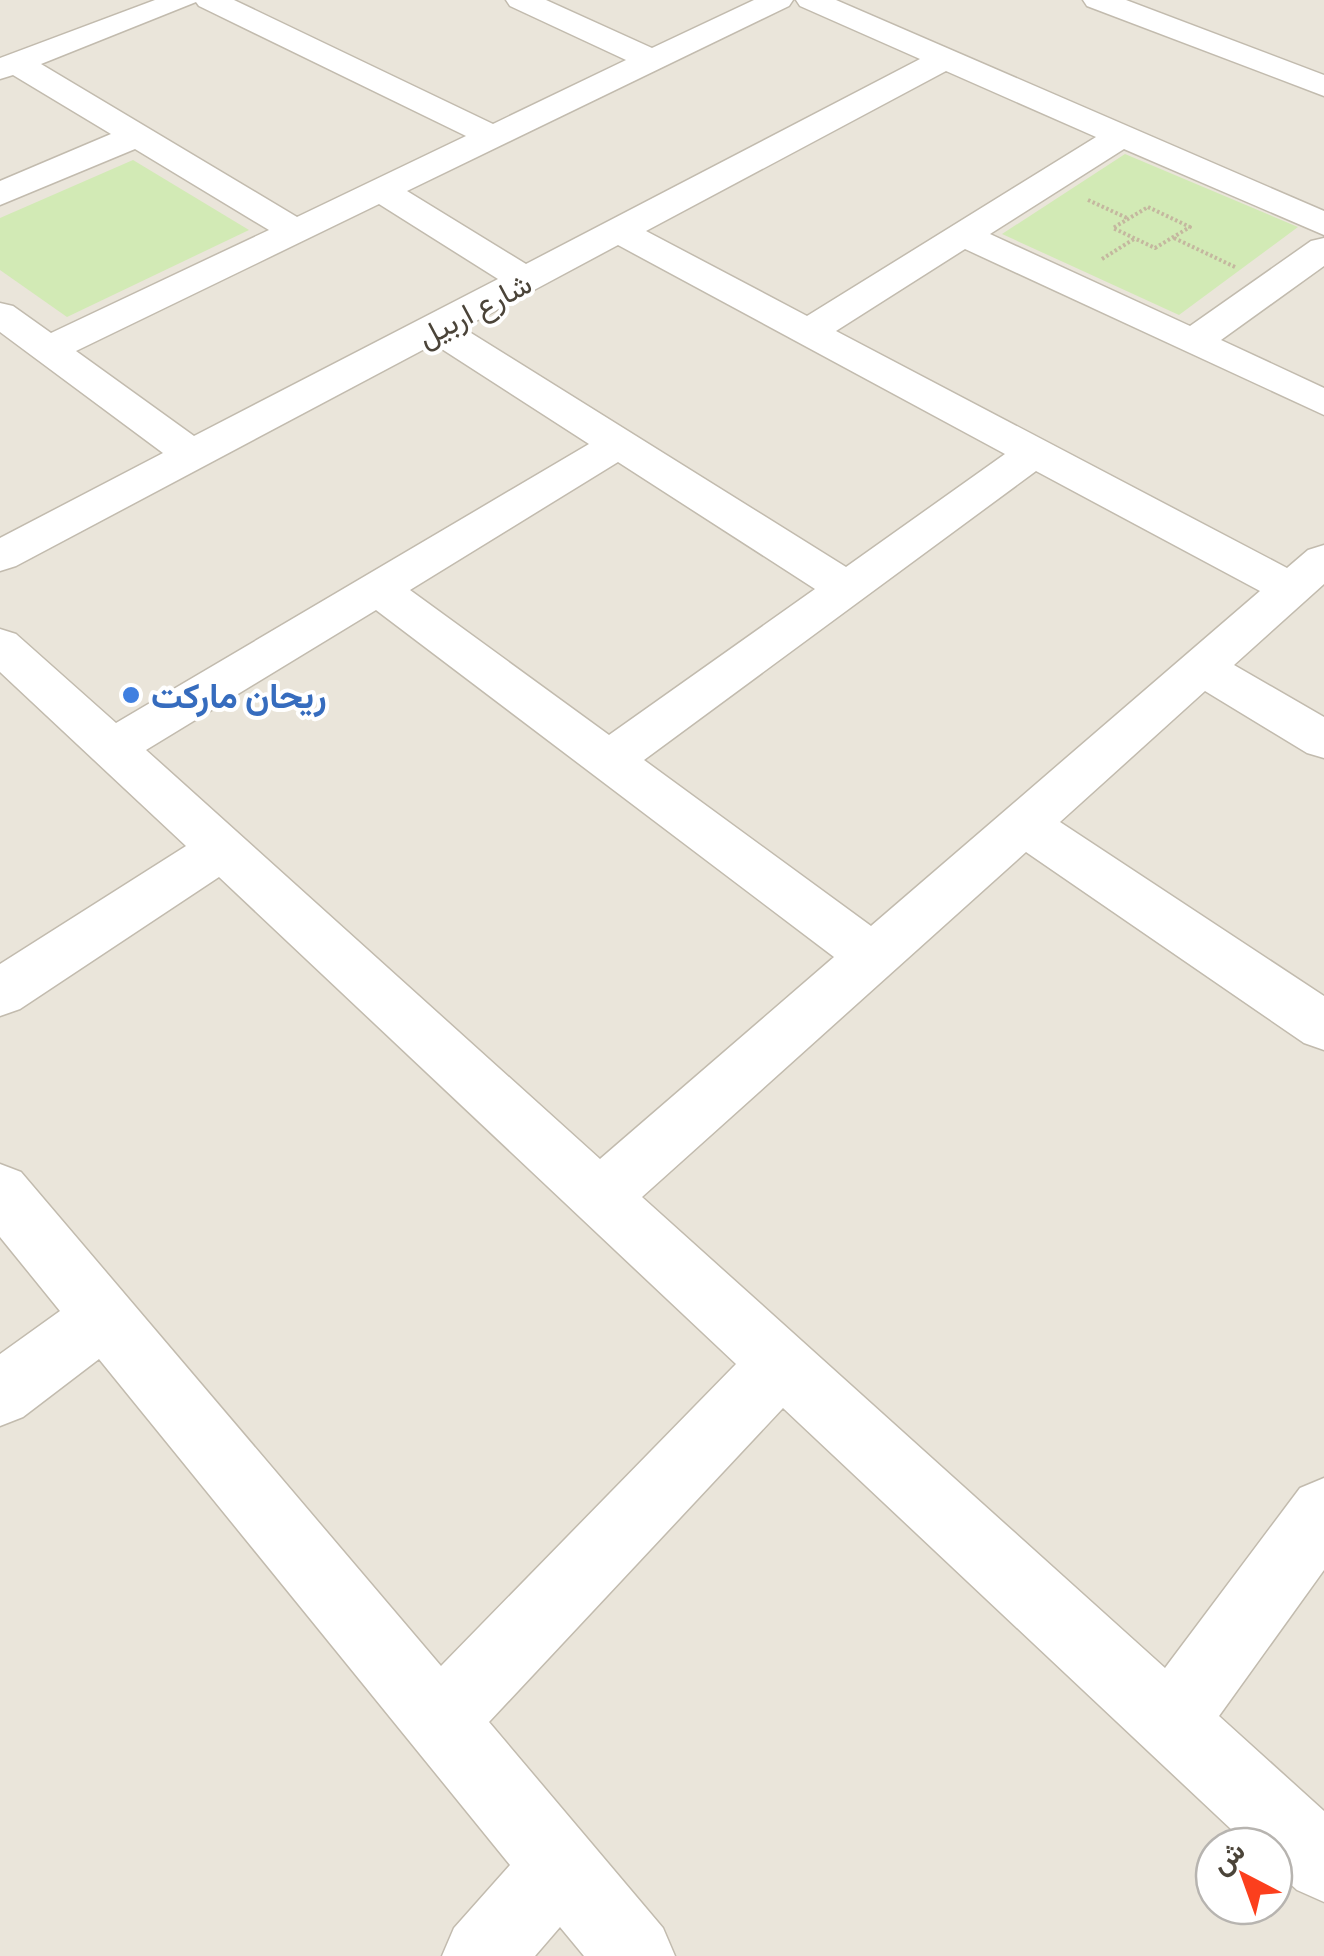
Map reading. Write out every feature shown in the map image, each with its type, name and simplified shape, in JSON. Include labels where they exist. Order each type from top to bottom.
[{"type":"street","points":[[8,66],[183,0]]},
{"type":"street","points":[[521,0],[653,61]]},
{"type":"street","points":[[560,18],[599,0]]},
{"type":"street","points":[[49,349],[778,0]]},
{"type":"street","points":[[811,0],[882,16],[946,58],[1324,224]]},
{"type":"street","points":[[1113,2],[1324,86]]},
{"type":"street","points":[[233,4],[494,137]]},
{"type":"street","name":"شارع اربيل","points":[[0,556],[946,58]]},
{"type":"street","points":[[8,66],[136,136],[297,232]]},
{"type":"street","points":[[0,194],[136,136]]},
{"type":"street","points":[[809,331],[1121,136]]},
{"type":"street","points":[[382,192],[526,280]]},
{"type":"street","points":[[599,1197],[1308,575],[1033,453],[621,232]]},
{"type":"street","points":[[964,236],[1324,403]]},
{"type":"street","points":[[1196,341],[1324,249]]},
{"type":"street","points":[[0,314],[194,456]]},
{"type":"street","points":[[437,328],[848,589]]},
{"type":"street","points":[[112,748],[618,444]]},
{"type":"street","points":[[607,762],[1033,453]]},
{"type":"street","points":[[378,589],[873,957]]},
{"type":"street","points":[[9,667],[112,748],[1324,1863]]},
{"type":"street","points":[[1202,668],[1324,740]]},
{"type":"street","points":[[1024,824],[1324,1026]]},
{"type":"street","points":[[0,993],[222,849]]},
{"type":"street","points":[[0,1191],[635,1956]]},
{"type":"street","points":[[0,1394],[103,1318]]},
{"type":"street","points":[[440,1720],[780,1364]]},
{"type":"street","points":[[1170,1722],[1324,1512]]},
{"type":"street","points":[[482,1956],[561,1867]]},
{"type":"path","points":[[1084,198],[1128,219]]},
{"type":"path","points":[[1148,207],[1190,228],[1173,238],[1155,248],[1112,228],[1148,207]]},
{"type":"path","points":[[1096,263],[1135,238]]},
{"type":"path","points":[[1173,238],[1241,270]]},
{"type":"shaded area","points":[[0,0],[1324,0],[1324,1956],[0,1956]]},
{"type":"green space","points":[[1125,154],[1298,227],[1179,315],[1002,234]]},
{"type":"green space","points":[[133,160],[249,230],[67,317],[0,270],[0,218]]},
{"type":"place","name":"ريحان ماركت","points":[[131,695]]}]
